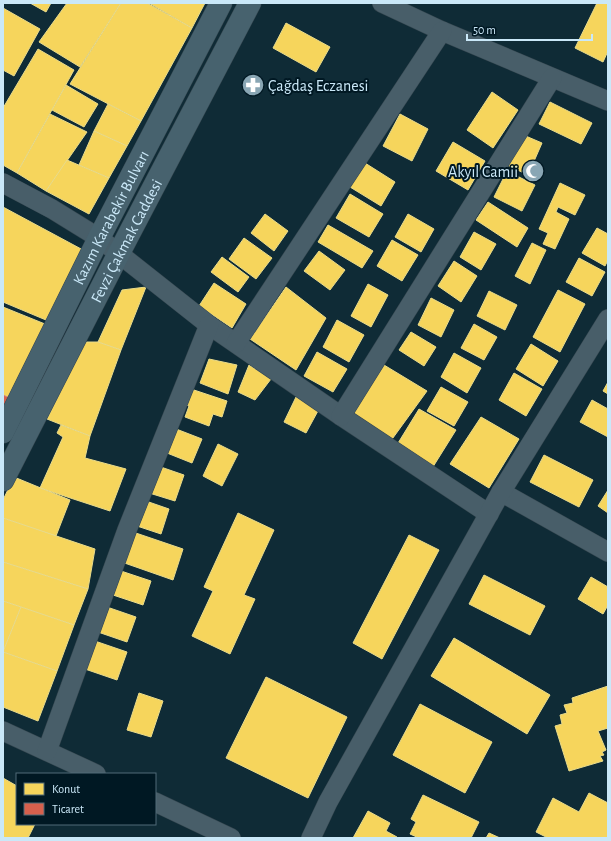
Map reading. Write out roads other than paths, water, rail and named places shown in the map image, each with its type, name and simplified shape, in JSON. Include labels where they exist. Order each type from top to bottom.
[{"type":"main road","name":"Kazım Karabekir Bulvarı","points":[[3,432],[99,238],[221,3]]},
{"type":"main road","name":"Fevzi Çakmak Caddesi","points":[[3,480],[119,253],[250,3]]},
{"type":"street","points":[[382,3],[442,31],[608,101]]},
{"type":"street","points":[[236,343],[442,31]]},
{"type":"street","points":[[341,416],[552,78]]},
{"type":"street","points":[[3,183],[52,209],[99,238],[208,325],[488,514]]},
{"type":"street","points":[[311,838],[328,802],[488,514],[607,321]]},
{"type":"street","points":[[47,751],[127,530],[208,325]]},
{"type":"street","points":[[501,492],[608,552]]},
{"type":"street","points":[[3,731],[94,773]]},
{"type":"street","points":[[156,802],[231,838]]},
{"type":"place","name":"Çağdaş Eczanesi","points":[[253,85]]},
{"type":"place","name":"Akyıl Camii","points":[[533,171]]}]
